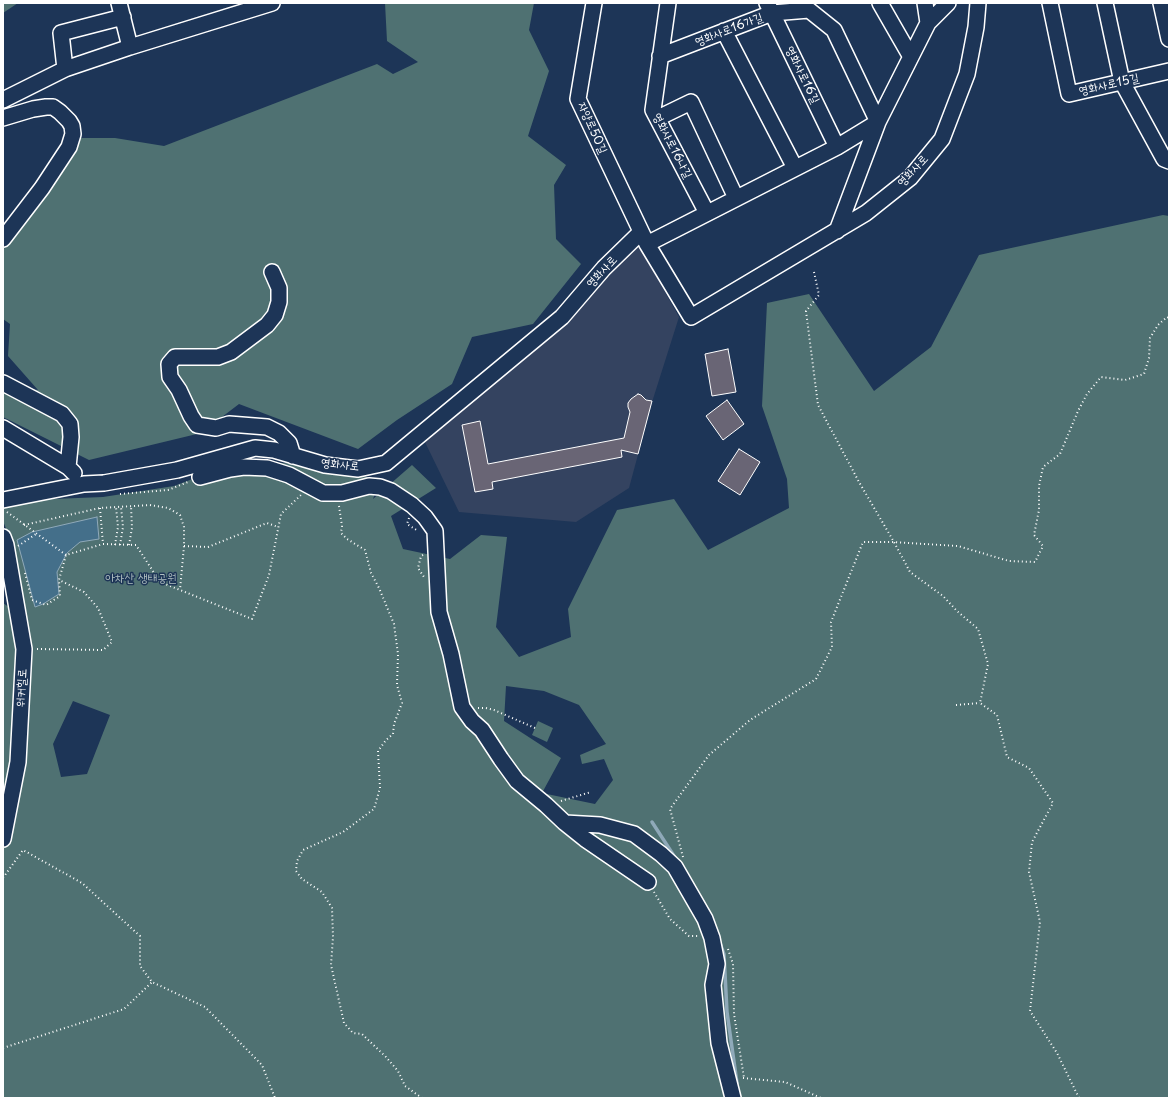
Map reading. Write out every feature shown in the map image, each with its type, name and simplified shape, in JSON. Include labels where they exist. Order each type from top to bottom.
[{"type":"street","points":[[3,100],[65,69],[130,47],[272,3]]},
{"type":"street","name":"자양로50길","points":[[594,3],[578,99],[644,238]]},
{"type":"street","name":"영화사로16나길","points":[[668,3],[653,110],[708,213]]},
{"type":"street","points":[[880,3],[911,57]]},
{"type":"street","points":[[925,3],[928,23]]},
{"type":"street","points":[[837,231],[878,122],[928,23],[948,3]]},
{"type":"street","name":"영화사로","points":[[5,505],[84,484],[104,483],[177,470],[254,448],[274,450],[325,465],[358,469],[386,463],[562,317],[604,268],[644,238],[691,317],[866,214],[910,178],[942,138],[967,74],[976,27],[978,3]]},
{"type":"street","name":"영화사로15길","points":[[1050,3],[1069,94],[1169,71]]},
{"type":"street","points":[[1105,3],[1122,82],[1164,159],[1169,161]]},
{"type":"street","points":[[1161,3],[1169,39]]},
{"type":"street","name":"영화사로16가길","points":[[660,56],[724,31],[770,8],[812,7],[834,30],[878,122]]},
{"type":"street","name":"영화사로16길","points":[[770,8],[837,147]]},
{"type":"street","points":[[65,69],[61,33],[121,10],[130,47]]},
{"type":"street","points":[[724,31],[795,168]]},
{"type":"street","points":[[658,118],[691,102],[736,198]]},
{"type":"street","points":[[3,118],[33,109],[52,107],[60,112],[69,121],[72,126],[73,134],[69,147],[42,188],[3,239]]},
{"type":"street","points":[[644,238],[708,213],[837,147],[878,122]]},
{"type":"street","points":[[272,272],[280,288],[279,302],[275,315],[266,325],[231,352],[218,357],[175,357],[169,364],[170,377],[179,390],[190,416],[198,425],[216,428],[229,424],[267,427],[280,433],[290,443],[293,456]]},
{"type":"street","points":[[3,383],[62,414],[70,424],[71,437],[68,467]]},
{"type":"street","points":[[3,428],[68,467],[84,484]]},
{"type":"street","points":[[200,477],[244,467],[267,468],[289,475],[323,493],[342,493],[369,486],[380,487],[392,490],[412,505],[425,517],[435,531],[439,612],[451,654],[462,707],[472,721],[482,730],[517,781],[585,839],[648,882]]},
{"type":"street","name":"워커힐로","points":[[3,537],[6,545],[24,649],[18,762],[3,839]]},
{"type":"street","points":[[565,823],[600,824],[634,834],[676,867],[705,919],[712,938],[717,964],[713,985],[719,1043],[733,1098]]},
{"type":"path","points":[[814,272],[819,295],[806,311],[818,405],[858,482],[910,572],[943,596],[957,611],[978,629],[988,664],[980,703]]},
{"type":"path","points":[[684,860],[670,810],[709,755],[750,720],[816,679],[832,647],[831,622],[863,542],[894,542],[958,546],[1009,561],[1035,562],[1043,546],[1034,535],[1038,510],[1039,486],[1043,467],[1060,454],[1078,410],[1087,394],[1101,377],[1125,380],[1144,374],[1149,358],[1150,338],[1158,325],[1167,317],[1169,318]]},
{"type":"path","points":[[66,555],[103,544],[136,545],[160,582],[252,619],[269,574],[280,514],[311,486]]},
{"type":"path","points":[[335,493],[342,526],[341,533],[347,539],[365,550],[371,573],[394,624],[398,654],[397,685],[402,703],[394,724],[393,734],[386,740],[378,751],[380,788],[374,809],[343,832],[303,850],[297,861],[296,871],[302,879],[322,892],[332,908],[333,937],[331,965],[344,1023],[353,1033],[362,1034],[386,1057],[398,1071],[405,1086],[422,1098]]},
{"type":"path","points":[[5,505],[32,532],[66,555]]},
{"type":"path","points":[[24,525],[100,508],[150,505],[168,508],[180,515],[184,527],[184,546],[180,590]]},
{"type":"path","points":[[129,545],[132,528],[131,506]]},
{"type":"path","points":[[115,544],[118,527],[116,507]]},
{"type":"path","points":[[120,545],[123,527],[121,507]]},
{"type":"path","points":[[100,508],[103,544]]},
{"type":"path","points":[[184,546],[208,547],[267,523],[278,527]]},
{"type":"path","points":[[17,547],[36,534]]},
{"type":"path","points":[[24,569],[32,600],[46,605],[60,596],[59,580],[66,555]]},
{"type":"path","points":[[24,649],[103,650],[112,642],[98,608],[84,592],[59,580]]},
{"type":"path","points":[[956,705],[980,703],[997,715],[1007,757],[1029,768],[1053,803],[1032,842],[1029,872],[1040,922],[1030,1012],[1057,1053],[1079,1098]]},
{"type":"path","points":[[465,711],[477,708],[486,708],[504,714],[535,728]]},
{"type":"path","points":[[546,805],[590,792]]},
{"type":"path","points":[[3,878],[23,850],[82,883],[140,936],[140,966],[152,982],[205,1007],[262,1065],[275,1098]]},
{"type":"path","points":[[648,882],[670,919],[689,936],[712,938]]},
{"type":"path","points":[[728,949],[733,964],[734,1014],[744,1078]]},
{"type":"path","points":[[3,1048],[124,1008],[152,982]]},
{"type":"path","points":[[729,1080],[744,1078],[785,1082],[821,1098]]},
{"type":"shaded area","points":[[639,246],[679,317],[653,399],[629,488],[576,522],[459,512],[423,438],[452,411],[566,324],[613,269]]},
{"type":"shaded area","points":[[97,517],[99,539],[80,542],[67,553],[57,572],[59,594],[35,607],[17,540],[32,532]]},
{"type":"green space","points":[[3,3],[18,3],[3,13]]},
{"type":"green space","points":[[385,3],[534,3],[529,30],[549,71],[528,136],[566,165],[554,185],[556,239],[581,264],[533,324],[472,337],[452,384],[397,420],[358,449],[239,404],[201,433],[89,460],[3,417],[3,386],[38,390],[8,356],[10,324],[3,319],[3,250],[41,199],[74,128],[80,138],[115,138],[164,146],[377,64],[393,74],[418,62],[387,41]]},
{"type":"green space","name":"아차산 생태공원","points":[[1163,215],[1169,216],[1169,1098],[3,1098],[3,603],[13,610],[15,551],[3,521],[3,501],[103,497],[174,486],[243,460],[296,464],[355,472],[379,482],[373,499],[412,465],[436,488],[391,516],[403,549],[450,559],[481,535],[507,537],[496,627],[519,657],[571,637],[568,609],[617,510],[674,499],[708,550],[789,508],[787,479],[762,406],[767,303],[809,294],[874,391],[931,347],[979,255]],"holes":[[[506,686],[544,691],[579,705],[606,744],[580,755],[582,764],[604,759],[613,780],[595,804],[542,793],[561,758],[504,721]],[[73,701],[110,715],[87,774],[61,777],[53,744]]]},
{"type":"green space","points":[[538,721],[553,728],[547,742],[532,735]]},
{"type":"building","points":[[728,349],[736,392],[712,396],[705,354]]},
{"type":"building","points":[[638,394],[646,400],[652,401],[638,454],[621,450],[622,457],[492,482],[493,489],[475,492],[462,425],[480,421],[488,464],[624,438],[630,412],[628,403]]},
{"type":"building","points":[[727,400],[744,424],[723,440],[706,416]]},
{"type":"building","points":[[739,449],[760,462],[740,495],[718,481]]},
{"type":"waterway","points":[[652,822],[676,859]]},
{"type":"waterway","points":[[720,943],[724,954],[727,1012],[737,1083]]}]
